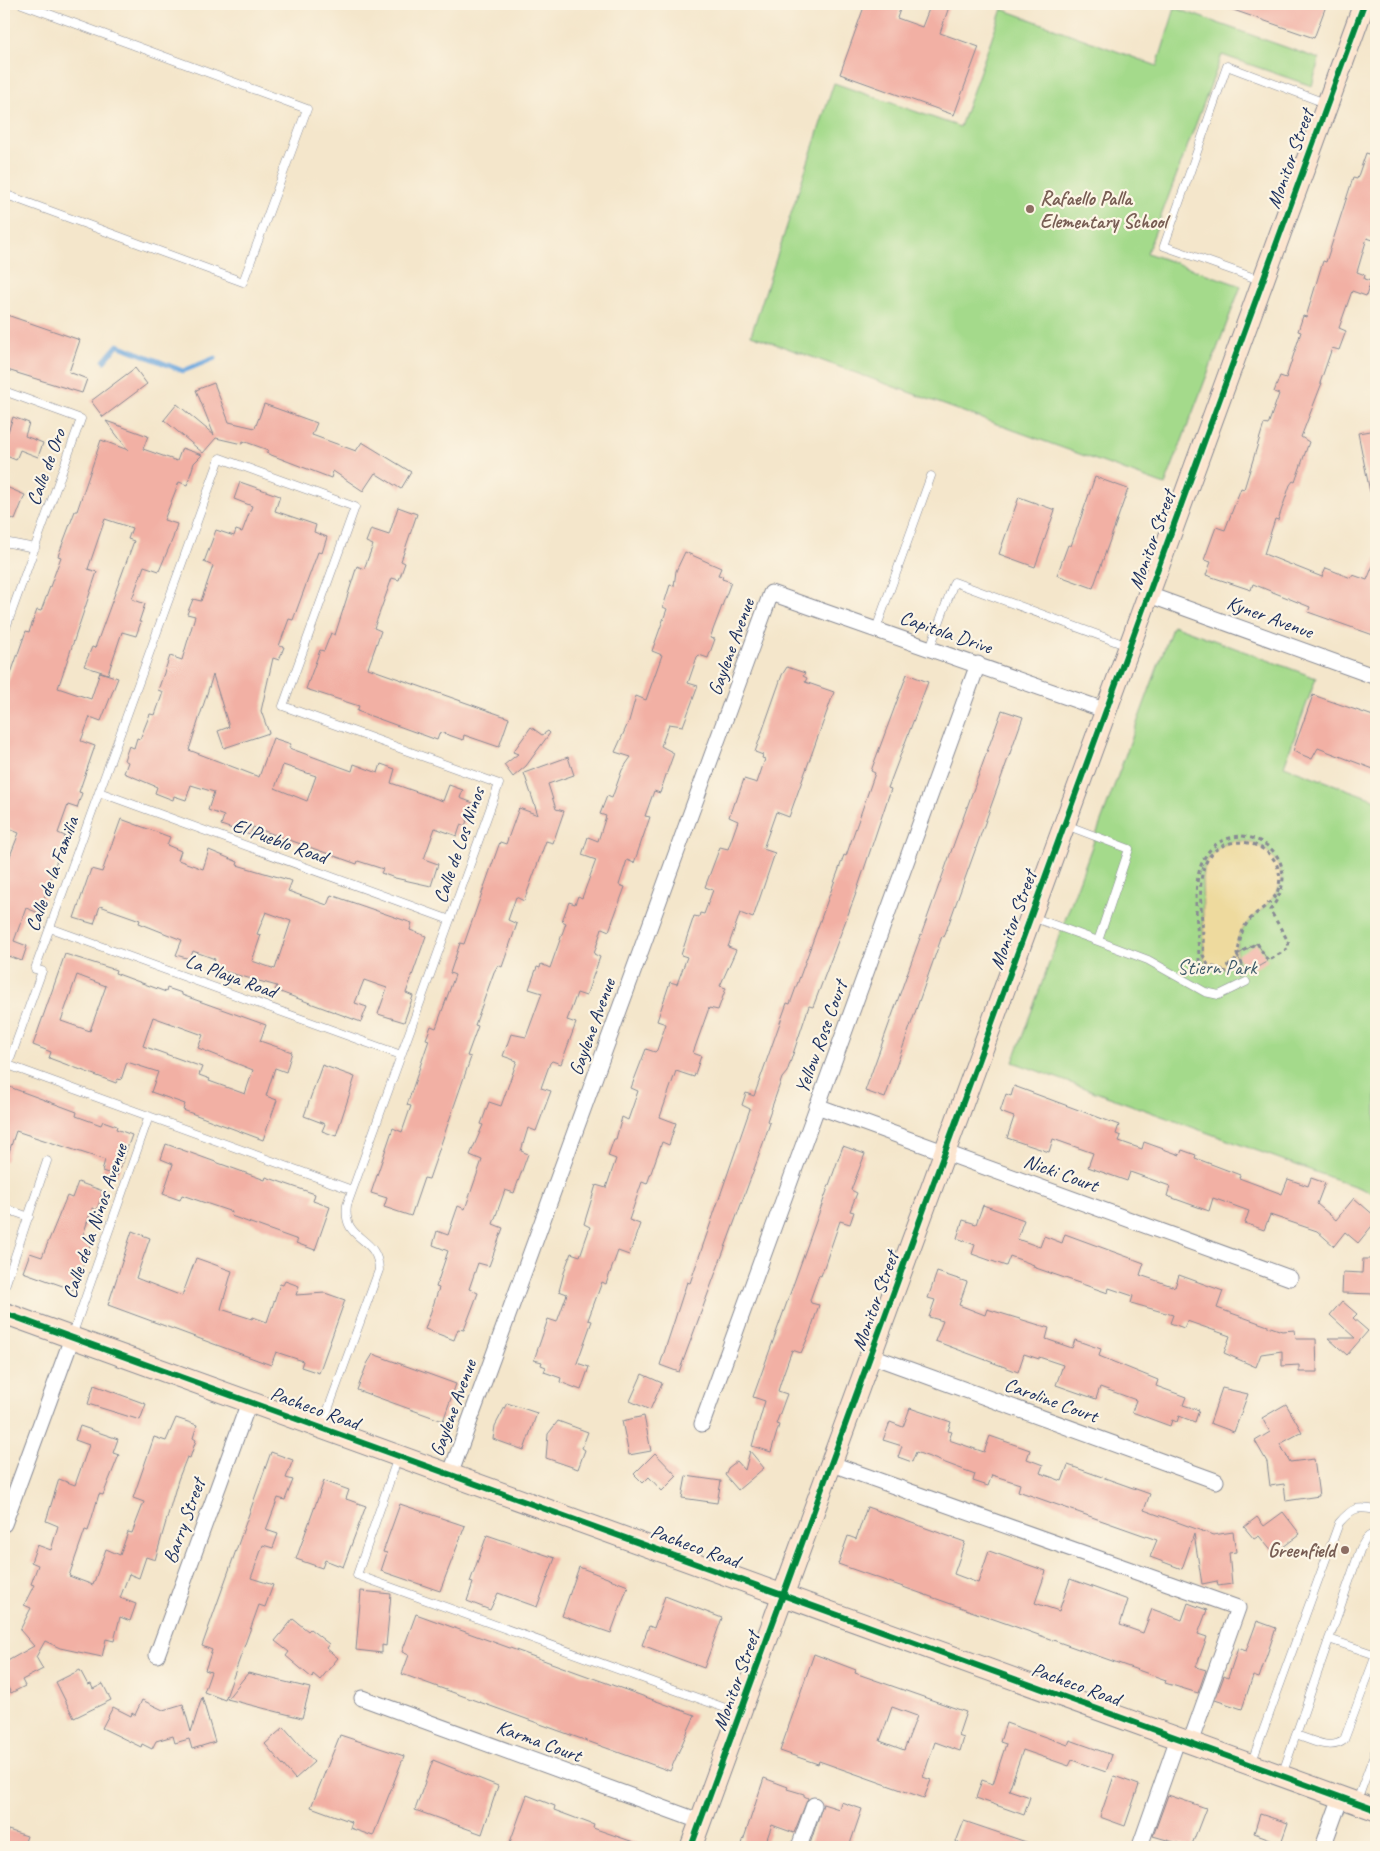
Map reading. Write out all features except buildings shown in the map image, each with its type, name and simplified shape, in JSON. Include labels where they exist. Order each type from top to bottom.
[{"type":"street","name":"Monitor Street","points":[[691,1847],[702,1822],[1364,4]]},
{"type":"street","name":"Capitola Drive","points":[[771,593],[978,664],[1107,711]]},
{"type":"street","name":"Gaylene Avenue","points":[[450,1475],[771,593]]},
{"type":"street","name":"Kyner Avenue","points":[[1149,595],[1376,677]]},
{"type":"street","name":"Yellow Rose Court","points":[[702,1424],[978,664]]},
{"type":"street","name":"Nicki Court","points":[[817,1106],[1290,1278]]},
{"type":"street","name":"Pacheco Road","points":[[4,1313],[1358,1804]]},
{"type":"street","points":[[4,1524],[72,1338]]},
{"type":"street","name":"Caroline Court","points":[[872,1356],[1216,1481]]},
{"type":"street","name":"Barry Street","points":[[157,1654],[249,1402]]},
{"type":"street","points":[[832,1464],[1238,1608],[1140,1846],[1145,1847]]},
{"type":"street","name":"Karma Court","points":[[362,1698],[702,1822]]},
{"type":"street","points":[[1324,1847],[1358,1804]]},
{"type":"street","points":[[799,1847],[814,1805]]},
{"type":"lane","points":[[4,194],[243,282],[307,109],[22,4]]},
{"type":"lane","points":[[1264,281],[1164,246],[1226,66],[1327,104]]},
{"type":"lane","name":"Calle de Oro","points":[[4,391],[81,419],[34,548]]},
{"type":"lane","name":"Calle de la Familia","points":[[220,458],[35,969],[42,971],[8,1065],[352,1190]]},
{"type":"lane","name":"Calle de Los Ninos","points":[[220,458],[355,507],[283,706],[499,784],[352,1190],[345,1215],[348,1226],[354,1234],[368,1243],[375,1251],[379,1270],[322,1428]]},
{"type":"lane","points":[[876,629],[931,476]]},
{"type":"lane","points":[[4,542],[34,548],[4,633]]},
{"type":"lane","points":[[930,648],[954,582],[1130,647]]},
{"type":"lane","name":"El Pueblo Road","points":[[99,792],[450,920]]},
{"type":"lane","points":[[1065,825],[1129,849],[1098,941]]},
{"type":"lane","points":[[1032,917],[1148,960],[1205,992],[1219,995],[1246,982]]},
{"type":"lane","name":"La Playa Road","points":[[50,928],[401,1055]]},
{"type":"lane","name":"Calle de la Ninos Avenue","points":[[72,1338],[149,1116]]},
{"type":"lane","points":[[4,1290],[48,1161]]},
{"type":"lane","points":[[4,1208],[29,1217]]},
{"type":"lane","points":[[398,1456],[357,1575],[741,1714]]},
{"type":"lane","points":[[1251,1765],[1339,1523],[1350,1510],[1361,1507],[1376,1510]]},
{"type":"lane","points":[[1282,1776],[1365,1540],[1372,1534],[1376,1534]]},
{"type":"lane","points":[[1296,1735],[1330,1746],[1339,1744],[1344,1740],[1376,1655],[1329,1639]]},
{"type":"lane","points":[[1358,1804],[1376,1749]]},
{"type":"path","points":[[1242,836],[1261,842],[1270,848],[1283,871],[1284,879],[1280,897],[1270,910],[1288,941],[1289,948],[1268,961],[1257,943],[1237,954],[1240,934],[1252,917],[1274,898],[1280,879],[1277,864],[1267,852],[1251,843],[1233,841],[1224,844],[1211,853],[1203,868],[1203,955],[1208,966],[1222,970],[1235,961],[1237,955],[1247,973],[1240,977],[1234,968],[1223,974],[1214,973],[1200,964],[1197,878],[1203,858],[1214,846],[1228,838],[1242,836]]},
{"type":"green space","name":"Rafaello Palla Elementary School","points":[[1175,8],[1319,59],[1312,86],[1222,55],[1147,253],[1241,286],[1165,485],[751,335],[834,83],[960,127],[1002,9],[1157,66]]},
{"type":"green space","name":"Stiern Park","points":[[1173,625],[1316,678],[1284,766],[1376,800],[1376,1194],[1013,1062]]},
{"type":"sand","points":[[1233,841],[1254,844],[1267,851],[1279,868],[1281,879],[1272,899],[1246,925],[1240,934],[1234,961],[1226,968],[1217,970],[1208,965],[1204,960],[1202,878],[1205,865],[1216,850]]},
{"type":"waterway","points":[[104,361],[118,345],[183,371],[215,358]]},
{"type":"cycle path","points":[[691,1847],[1364,4]]},
{"type":"cycle path","points":[[4,1313],[1376,1810]]},
{"type":"place","name":"Rafaello Palla Elementary School","points":[[1030,209]]},
{"type":"place","name":"Greenfield","points":[[1345,1550]]}]
